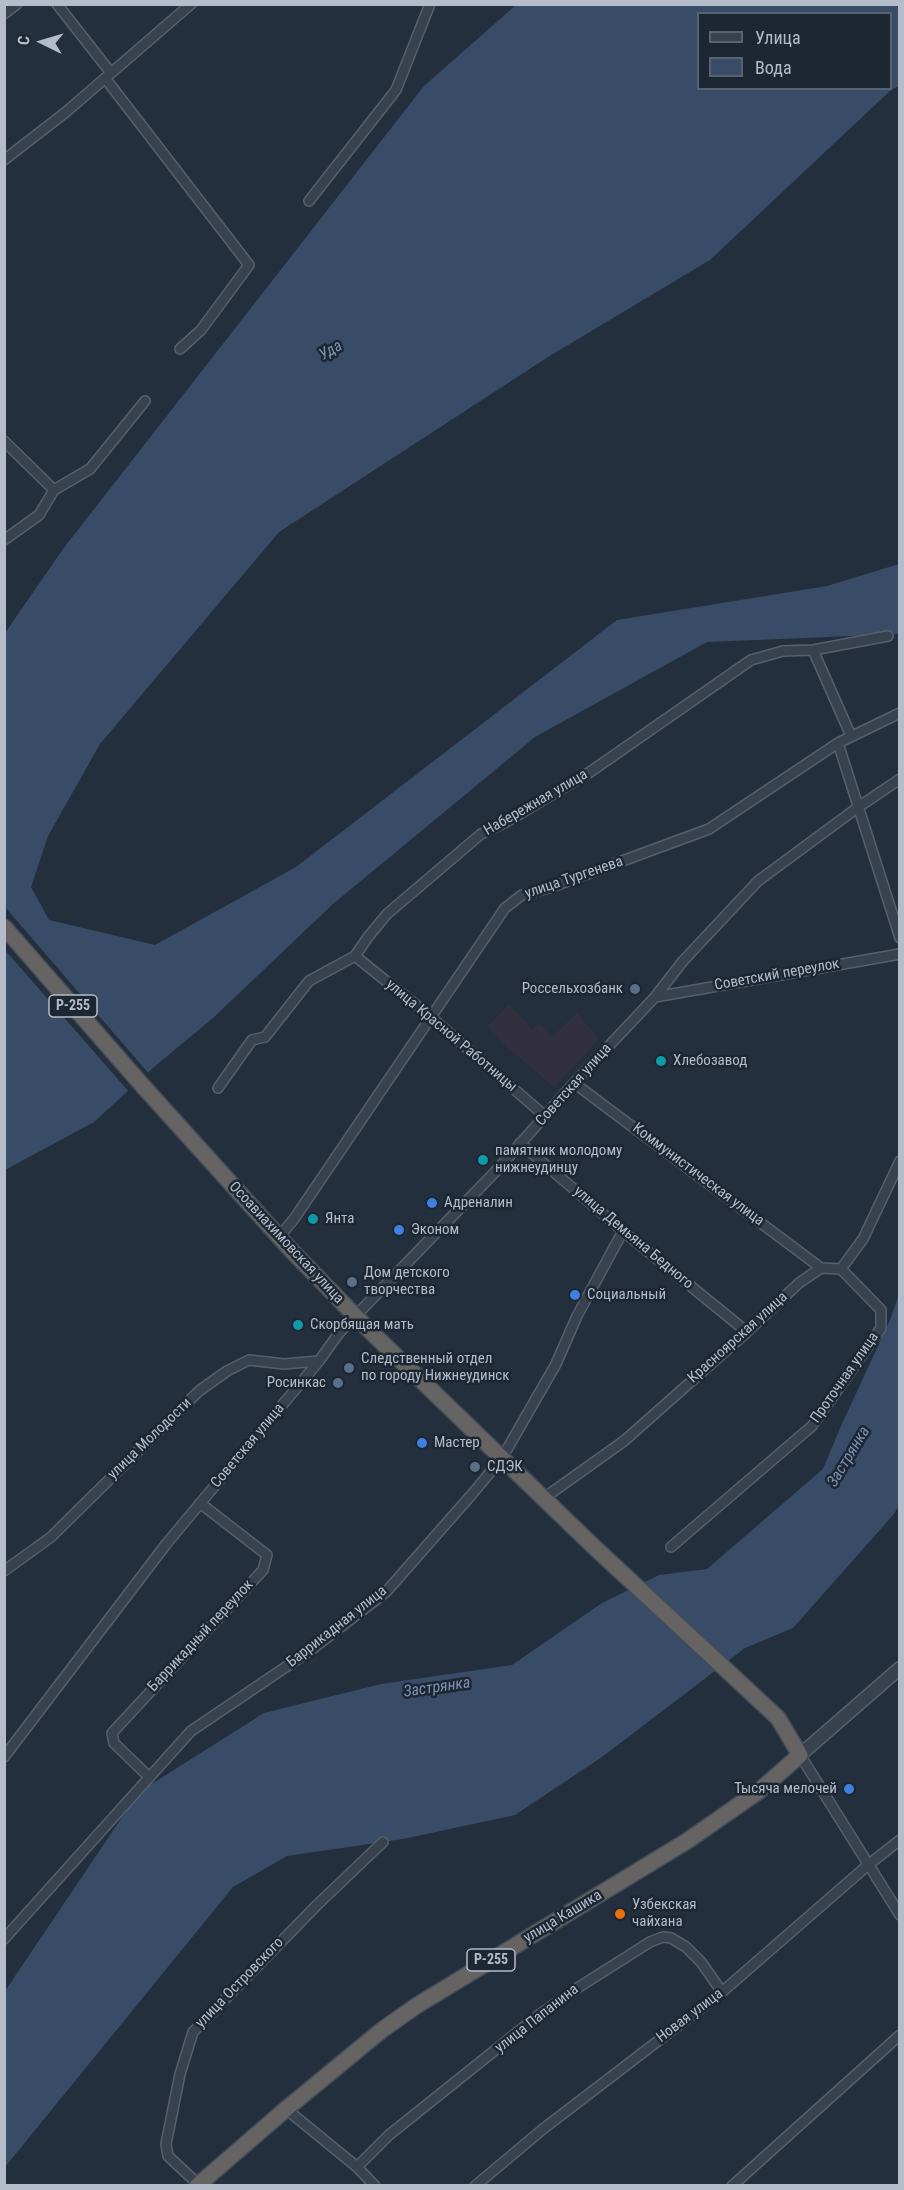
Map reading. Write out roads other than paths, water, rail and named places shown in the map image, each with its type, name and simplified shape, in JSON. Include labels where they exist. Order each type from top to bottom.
[{"type":"highway","name":"Осоавиахимовская улица","points":[[4,927],[279,1237],[355,1316],[592,1545],[778,1718],[800,1755]]},
{"type":"highway","name":"улица Кашика","points":[[198,2185],[285,2109],[382,2030],[416,2006],[687,1841],[759,1791],[800,1755]]},
{"type":"street","points":[[4,14],[17,4]]},
{"type":"street","points":[[57,4],[249,265],[201,330],[180,349]]},
{"type":"street","points":[[4,159],[108,76],[191,4]]},
{"type":"street","points":[[309,201],[396,90],[430,4]]},
{"type":"street","points":[[4,540],[39,515],[54,490],[90,469],[145,401]]},
{"type":"street","points":[[4,441],[54,490]]},
{"type":"street","name":"Набережная улица","points":[[218,1088],[252,1040],[265,1036],[309,981],[356,956],[387,914],[481,834],[506,822],[590,772],[751,660],[783,651],[813,650],[888,636]]},
{"type":"street","points":[[813,650],[851,736]]},
{"type":"street","name":"улица Тургенева","points":[[279,1237],[294,1219],[505,908],[522,895],[549,888],[709,830],[838,743],[900,713]]},
{"type":"street","points":[[838,743],[900,938]]},
{"type":"street","name":"Советская улица","points":[[4,1757],[167,1543],[319,1361],[339,1332],[496,1171],[655,997],[683,961],[758,881],[857,807],[900,779]]},
{"type":"street","name":"Советский переулок","points":[[655,997],[900,954]]},
{"type":"street","name":"улица Красной Работницы","points":[[356,956],[545,1116]]},
{"type":"street","name":"Коммунистическая улица","points":[[574,1083],[821,1268]]},
{"type":"street","name":"улица Демьяна Бедного","points":[[520,1143],[622,1231],[747,1332]]},
{"type":"street","points":[[821,1268],[841,1269],[863,1239],[900,1161]]},
{"type":"street","name":"Баррикадная улица","points":[[4,1939],[191,1731],[311,1650],[386,1592],[502,1458],[556,1364],[577,1316],[622,1231]]},
{"type":"street","name":"Красноярская улица","points":[[544,1498],[624,1441],[799,1283],[821,1268]]},
{"type":"street","name":"Проточная улица","points":[[671,1547],[812,1426],[880,1328],[881,1310],[841,1269]]},
{"type":"street","name":"улица Молодости","points":[[4,1570],[51,1537],[199,1391],[227,1371],[249,1360],[284,1364],[319,1361]]},
{"type":"street","name":"Баррикадный переулок","points":[[149,1777],[114,1743],[112,1733],[263,1570],[267,1555],[200,1503]]},
{"type":"street","name":"улица Кашика","points":[[800,1755],[900,1668]]},
{"type":"street","points":[[800,1755],[900,1915]]},
{"type":"street","name":"Новая улица","points":[[475,2186],[543,2129],[722,1992],[900,1840]]},
{"type":"street","name":"улица Островского","points":[[198,2185],[168,2156],[166,2144],[180,2074],[193,2032],[317,1905],[383,1842]]},
{"type":"street","name":"улица Папанина","points":[[357,2168],[389,2135],[539,2015],[650,1942],[663,1937],[670,1938],[686,1947],[701,1962],[722,1992]]},
{"type":"street","points":[[732,2186],[900,2035]]},
{"type":"street","points":[[285,2109],[357,2168],[375,2186]]},
{"type":"water","name":"Уда","points":[[516,5],[899,5],[899,86],[892,90],[892,12],[697,12],[697,90],[891,90],[710,260],[548,357],[279,532],[100,744],[48,836],[31,887],[49,920],[155,945],[296,867],[617,620],[827,586],[899,564],[899,634],[707,642],[535,737],[333,904],[213,1018],[154,1067],[94,1122],[5,1170],[5,633],[63,549],[424,86]]},
{"type":"water","name":"Застрянка","points":[[899,1294],[899,1505],[894,1514],[793,1628],[745,1648],[602,1757],[515,1815],[403,1839],[287,1856],[233,1887],[5,2167],[5,1991],[139,1792],[264,1713],[381,1684],[512,1665],[602,1603],[659,1575],[707,1569],[823,1469],[890,1320]]},
{"type":"place","name":"Россельхозбанк","points":[[635,989]]},
{"type":"place","name":"Хлебозавод","points":[[661,1061]]},
{"type":"place","name":"памятник молодому нижнеудинцу","points":[[483,1160]]},
{"type":"place","name":"Адреналин","points":[[432,1203]]},
{"type":"place","name":"Янта","points":[[313,1219]]},
{"type":"place","name":"Эконом","points":[[399,1230]]},
{"type":"place","name":"Дом детского творчества","points":[[352,1282]]},
{"type":"place","name":"Социальный","points":[[575,1295]]},
{"type":"place","name":"Скорбящая мать","points":[[298,1325]]},
{"type":"place","name":"Следственный отдел по городу Нижнеудинск","points":[[349,1368]]},
{"type":"place","name":"Росинкас","points":[[338,1383]]},
{"type":"place","name":"Мастер","points":[[422,1443]]},
{"type":"place","name":"СДЭК","points":[[475,1467]]},
{"type":"place","name":"Тысяча мелочей","points":[[849,1789]]},
{"type":"place","name":"Узбекская чайхана","points":[[620,1914]]}]
